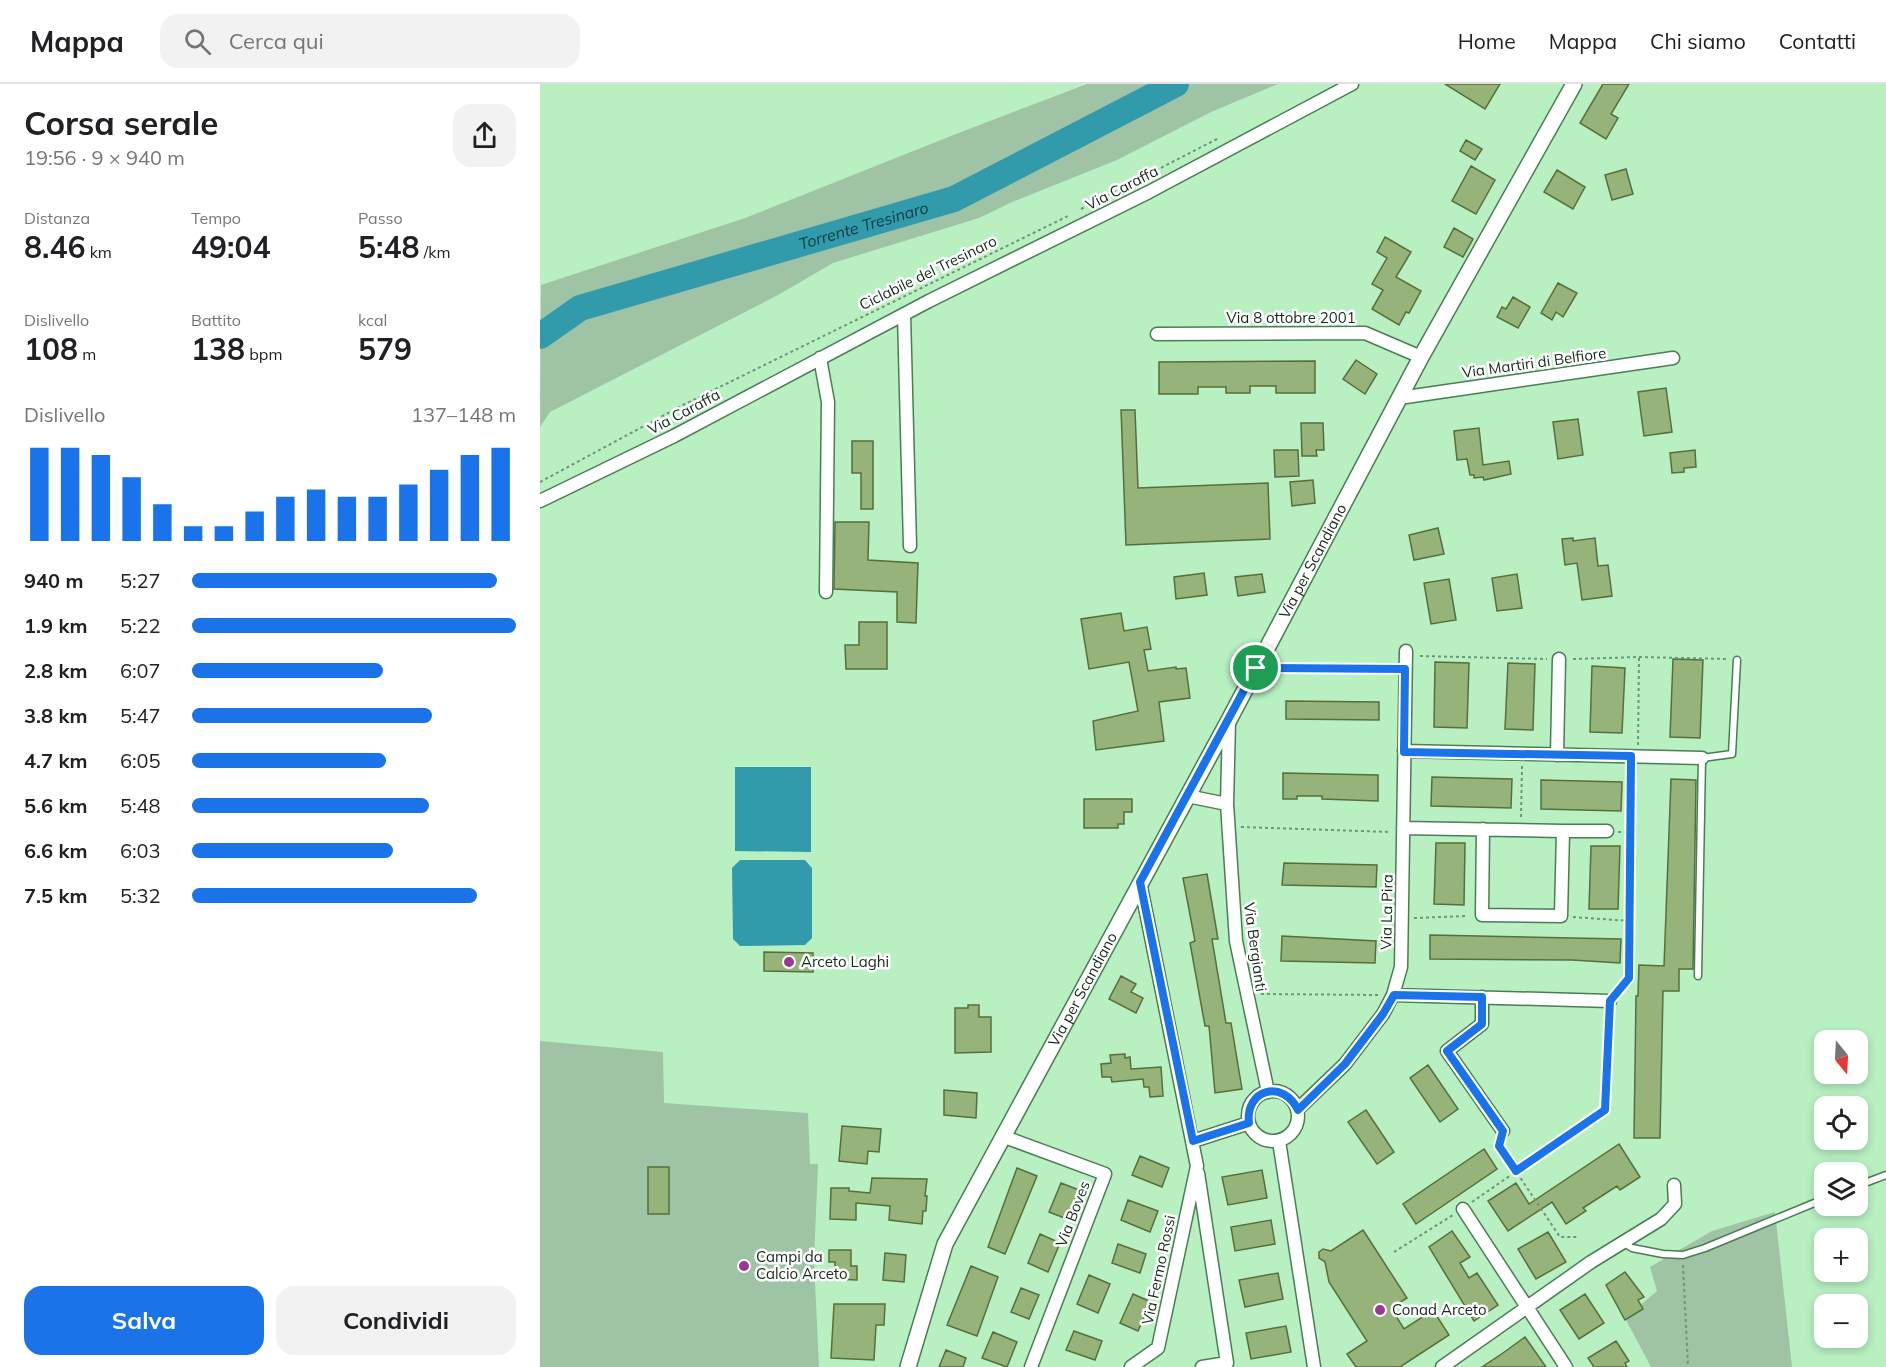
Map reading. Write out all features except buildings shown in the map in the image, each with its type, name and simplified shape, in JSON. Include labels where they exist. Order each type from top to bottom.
[{"type":"street","name":"Via Caraffa","points":[[540,501],[674,436],[904,314],[1149,192],[1352,84]]},
{"type":"street","name":"Via per Scandiano","points":[[908,1367],[945,1244],[1421,357],[1574,84]]},
{"type":"street","points":[[904,314],[910,546]]},
{"type":"street","name":"Via 8 ottobre 2001","points":[[1157,334],[1365,333],[1421,357]]},
{"type":"street","points":[[820,358],[828,402],[826,592]]},
{"type":"street","name":"Via Martiri di Belfiore","points":[[1399,398],[1672,358]]},
{"type":"street","name":"Via La Pira","points":[[1298,1110],[1345,1064],[1383,1014],[1394,995],[1401,967],[1406,651]]},
{"type":"street","points":[[1557,755],[1559,659]]},
{"type":"street","name":"Via Bergianti","points":[[1228,720],[1227,804],[1236,941],[1268,1092]]},
{"type":"street","points":[[1404,752],[1702,758]]},
{"type":"street","points":[[1187,796],[1227,804]]},
{"type":"street","points":[[1483,829],[1482,915],[1561,916],[1563,831]]},
{"type":"street","points":[[1403,830],[1607,831]]},
{"type":"street","name":"Via Fermo Rossi","points":[[1140,882],[1193,1141],[1227,1365],[1202,1367]]},
{"type":"street","points":[[1394,995],[1610,1001]]},
{"type":"street","points":[[1482,997],[1482,1024],[1447,1051],[1503,1131]]},
{"type":"street","points":[[1268,1092],[1283,1093],[1289,1097],[1298,1110],[1297,1126],[1286,1138],[1279,1141],[1271,1142],[1257,1136],[1249,1123],[1248,1115],[1254,1100],[1268,1092]]},
{"type":"street","points":[[1193,1141],[1249,1123]]},
{"type":"street","name":"Via Boves","points":[[1002,1136],[1105,1174],[1031,1367]]},
{"type":"street","points":[[1279,1141],[1314,1367]]},
{"type":"street","name":"Via Fermo Rossi","points":[[1131,1367],[1158,1348],[1197,1166]]},
{"type":"street","points":[[1442,1367],[1591,1262],[1661,1219],[1675,1204],[1674,1185]]},
{"type":"street","points":[[1463,1209],[1566,1367]]},
{"type":"lane","points":[[1698,976],[1702,758],[1732,754],[1737,660]]},
{"type":"lane","points":[[1868,1182],[1886,1175]]},
{"type":"lane","points":[[1623,1243],[1632,1248],[1663,1254],[1683,1254],[1705,1248],[1814,1202]]},
{"type":"path","name":"Ciclabile del Tresinaro","points":[[540,482],[683,405],[1077,211],[1224,135]]},
{"type":"path","points":[[1394,1252],[1463,1209],[1605,1110],[1610,1001],[1629,978],[1634,756],[1639,657]]},
{"type":"path","points":[[1256,668],[1405,669]]},
{"type":"path","points":[[1521,830],[1522,754]]},
{"type":"path","points":[[1229,827],[1403,830]]},
{"type":"path","points":[[1402,918],[1482,915]]},
{"type":"path","points":[[1561,916],[1630,921]]},
{"type":"path","points":[[1246,994],[1394,995]]},
{"type":"path","points":[[1503,1131],[1499,1146],[1560,1237],[1578,1237]]},
{"type":"path","points":[[1683,1254],[1688,1367]]},
{"type":"green space","points":[[1087,84],[1278,84],[1211,112],[1117,160],[1012,202],[979,218],[833,263],[778,295],[550,412],[540,427],[541,285],[745,218]]},
{"type":"green space","points":[[540,1041],[663,1052],[664,1103],[808,1113],[810,1164],[818,1164],[814,1261],[819,1367],[540,1367]]},
{"type":"green space","points":[[1775,1212],[1792,1367],[1651,1367],[1625,1318],[1657,1291],[1650,1267],[1712,1231]]},
{"type":"water","points":[[735,767],[811,767],[811,852],[735,851]]},
{"type":"water","points":[[740,860],[805,860],[812,868],[812,938],[805,945],[740,946],[733,939],[732,868]]},
{"type":"waterway","name":"Torrente Tresinaro","points":[[540,336],[580,308],[954,199],[1176,84]]},
{"type":"place","name":"Arceto Laghi","points":[[789,962]]},
{"type":"place","name":"Campi da Calcio Arceto","points":[[744,1266]]},
{"type":"place","name":"Conad Arceto","points":[[1380,1310]]},
{"type":"route","points":[[1256,668],[1405,669],[1404,752],[1631,756],[1629,978],[1610,1001],[1605,1110],[1516,1171],[1499,1146],[1503,1131],[1447,1051],[1482,1024],[1482,997],[1394,995],[1383,1014],[1345,1064],[1298,1110],[1289,1097],[1283,1093],[1268,1092],[1254,1100],[1248,1115],[1249,1123],[1193,1141],[1140,882],[1256,668]]}]
